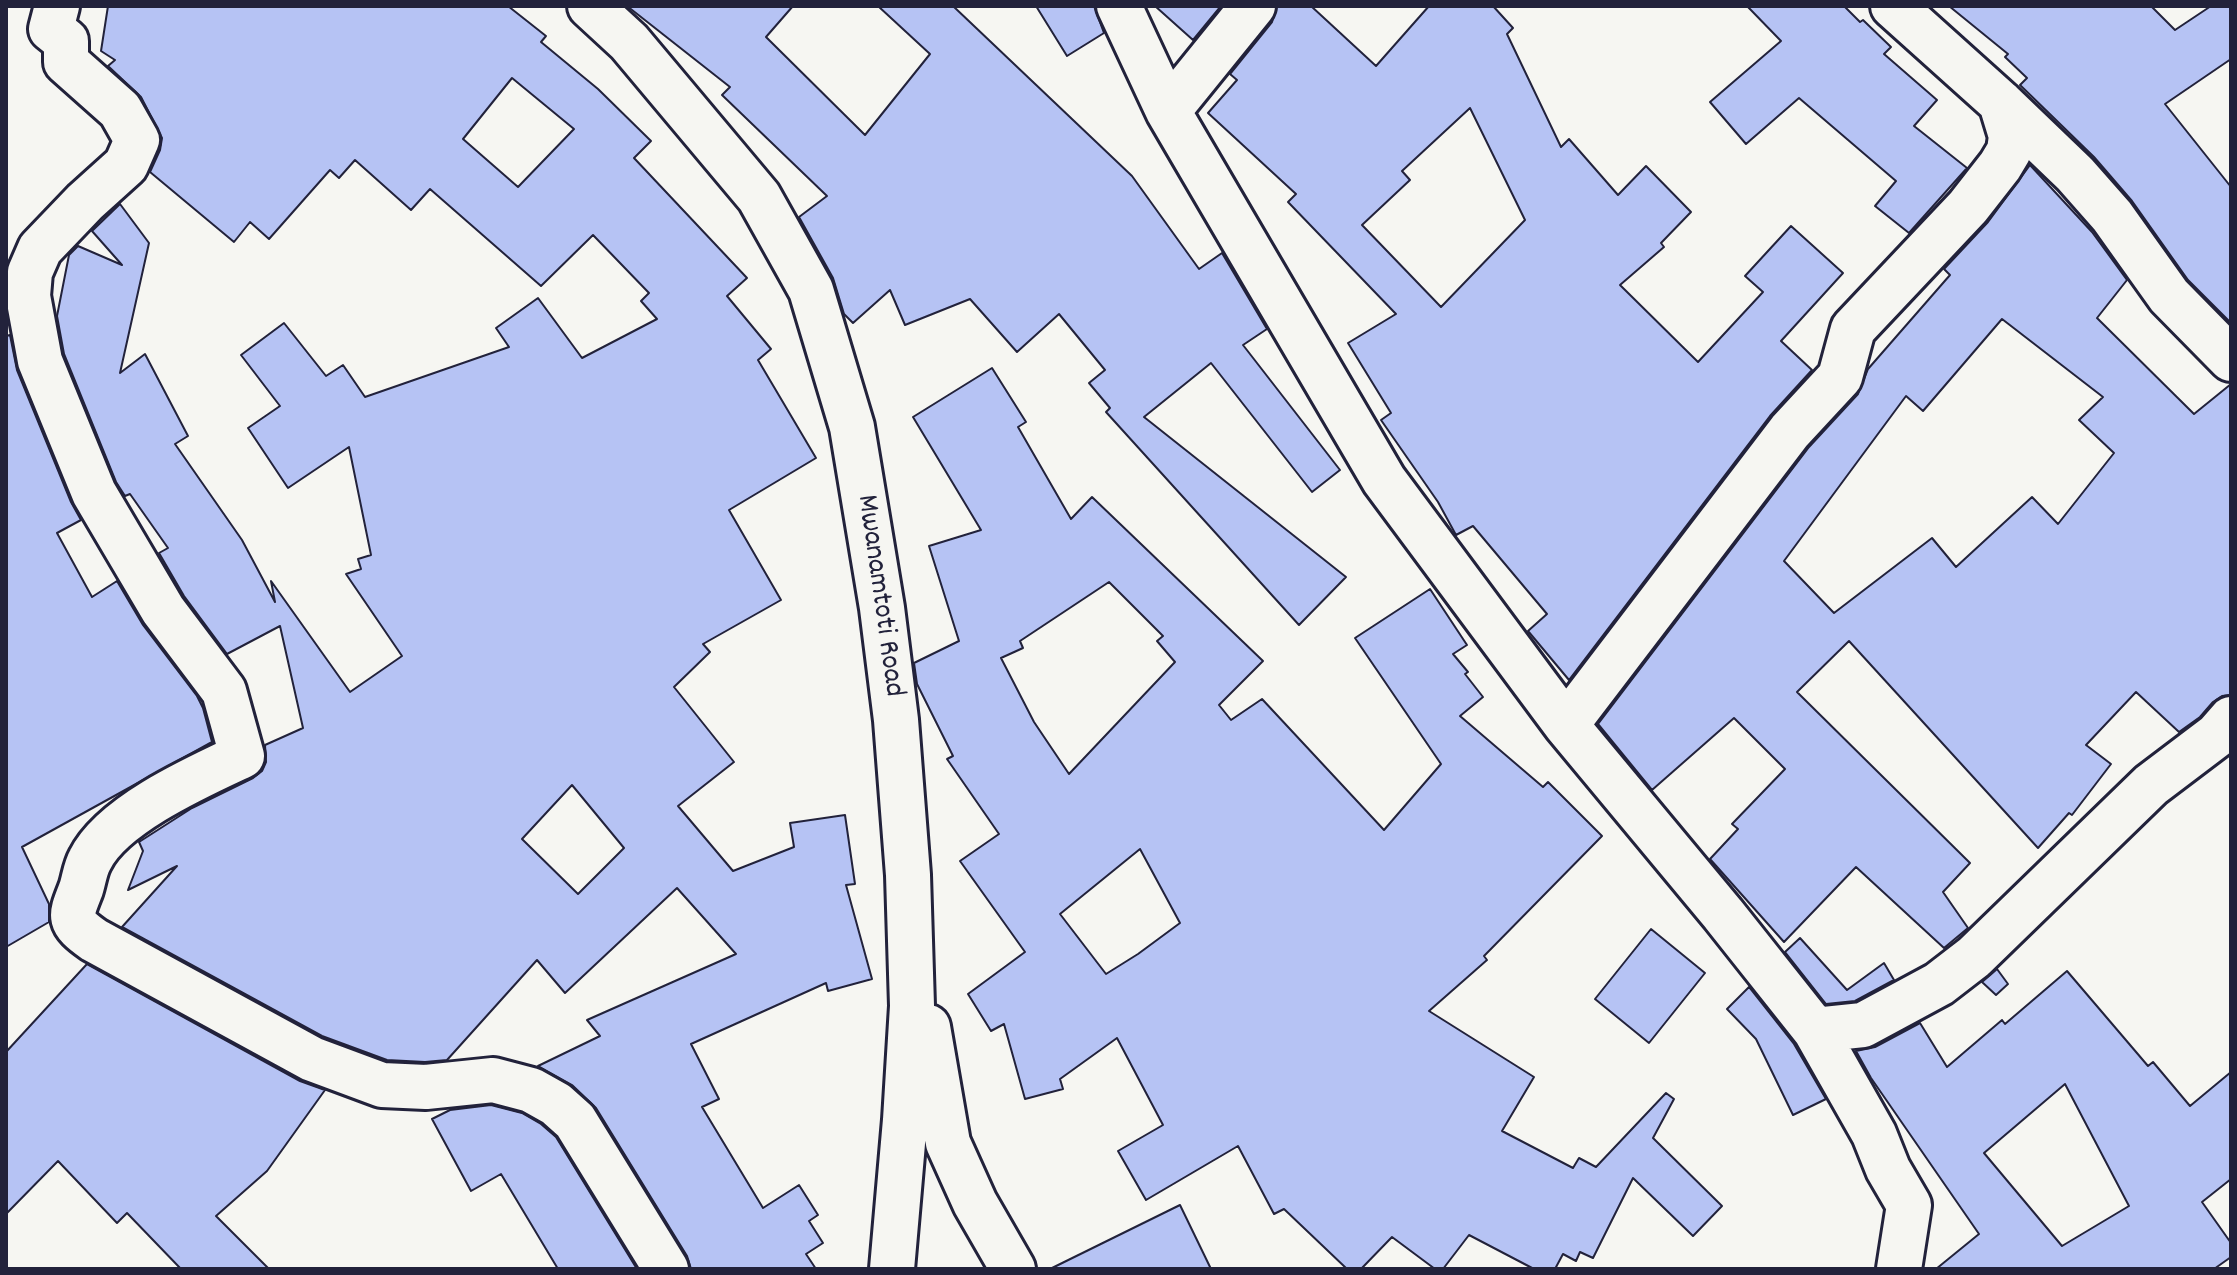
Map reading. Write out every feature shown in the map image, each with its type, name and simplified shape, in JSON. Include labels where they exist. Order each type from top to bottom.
[{"type":"street","points":[[57,6],[51,29],[66,41],[66,62],[120,110],[137,140],[126,165],[40,249],[30,272],[28,296],[40,361],[94,493],[163,610],[224,691],[242,756],[190,780],[125,822],[102,841],[88,861],[81,889],[71,910],[74,923],[94,940],[312,1059],[382,1085],[426,1087],[493,1080],[531,1090],[556,1104],[575,1121],[666,1269]]},
{"type":"street","name":"Mwanamtoti Road","points":[[590,6],[629,42],[759,197],[811,290],[852,427],[882,608],[896,720],[909,919],[912,1006],[892,1269]]},
{"type":"street","points":[[1119,6],[1168,111],[1384,480],[1566,725],[1815,1030],[1874,1134],[1888,1169],[1909,1205],[1899,1269]]},
{"type":"street","points":[[1168,111],[1253,6]]},
{"type":"street","points":[[1893,6],[2001,103],[2103,205],[2169,296],[2231,359]]},
{"type":"street","points":[[1566,725],[1790,431],[1840,377],[1853,329],[1968,207],[2000,166],[2009,151],[2011,136],[2001,103]]},
{"type":"street","points":[[1815,1030],[1863,1025],[1939,984],[1974,957],[2141,794],[2217,735],[2231,719]]},
{"type":"street","points":[[909,919],[948,1143],[975,1203],[1013,1269]]},
{"type":"building","points":[[108,6],[508,6],[546,36],[541,42],[598,89],[651,141],[634,158],[747,278],[727,296],[771,349],[758,360],[816,458],[729,510],[781,600],[703,644],[710,652],[674,687],[734,762],[678,806],[733,871],[794,847],[790,823],[845,815],[855,884],[846,885],[872,979],[828,991],[826,983],[691,1044],[719,1099],[702,1107],[763,1208],[799,1185],[818,1215],[809,1221],[823,1243],[806,1254],[816,1269],[691,1269],[687,1256],[596,1108],[572,1085],[538,1066],[600,1036],[587,1020],[736,954],[677,888],[565,993],[537,960],[447,1060],[425,1062],[387,1060],[322,1036],[122,927],[177,866],[128,890],[143,851],[139,842],[192,808],[253,778],[262,771],[266,762],[265,745],[303,728],[280,626],[227,654],[184,596],[159,553],[168,548],[130,494],[125,496],[116,482],[64,354],[57,316],[69,255],[78,246],[122,265],[92,231],[120,204],[149,243],[120,373],[145,354],[188,436],[175,444],[242,540],[275,602],[271,581],[350,692],[402,656],[346,574],[361,569],[358,559],[371,555],[349,447],[288,488],[248,428],[280,406],[241,355],[284,323],[326,376],[343,365],[365,397],[509,347],[496,328],[538,298],[582,358],[657,319],[641,301],[649,293],[593,235],[541,286],[430,189],[411,210],[355,160],[339,178],[330,170],[269,239],[250,222],[234,242],[150,172],[162,138],[141,97],[108,66],[115,60],[101,51]],"holes":[[[512,78],[574,129],[518,187],[463,139]],[[572,785],[624,848],[578,894],[522,839]]]},
{"type":"building","points":[[627,6],[793,6],[766,37],[865,135],[930,54],[878,6],[953,6],[1132,176],[1199,269],[1222,253],[1267,329],[1243,345],[1340,470],[1312,492],[1211,363],[1144,417],[1346,577],[1299,625],[1106,412],[1110,408],[1089,383],[1105,370],[1059,314],[1017,352],[970,299],[905,325],[890,290],[853,323],[844,314],[833,278],[799,217],[827,196],[722,95],[730,87]]},
{"type":"building","points":[[1036,6],[1094,6],[1104,33],[1067,56]]},
{"type":"building","points":[[1155,6],[1221,6],[1193,40]]},
{"type":"building","points":[[1277,6],[1311,6],[1376,66],[1429,6],[1493,6],[1513,28],[1507,34],[1561,147],[1569,139],[1618,195],[1646,166],[1691,212],[1661,243],[1664,247],[1620,285],[1698,362],[1763,292],[1745,276],[1791,226],[1843,273],[1781,341],[1812,370],[1770,416],[1569,680],[1528,631],[1547,614],[1473,526],[1456,535],[1438,502],[1381,420],[1391,413],[1348,343],[1396,314],[1288,202],[1296,194],[1208,113],[1237,80],[1230,74],[1272,22]],"holes":[[[1470,108],[1525,220],[1441,307],[1362,225],[1410,180],[1402,171]]]},
{"type":"building","points":[[1747,6],[1844,6],[1891,47],[1884,54],[1937,100],[1914,126],[1967,168],[1909,233],[1875,206],[1896,181],[1799,98],[1746,144],[1710,102],[1781,41]]},
{"type":"building","points":[[1949,6],[2151,6],[2175,30],[2211,6],[2231,6],[2231,59],[2165,104],[2231,187],[2231,323],[2188,280],[2132,201],[2094,157],[2020,85],[2027,78],[2005,57],[2008,54]]},
{"type":"building","points":[[2030,165],[2092,232],[2127,280],[2097,318],[2194,414],[2231,384],[2231,695],[2213,702],[2200,717],[2179,732],[2136,692],[2086,745],[2111,764],[2072,815],[2069,813],[2038,848],[1849,641],[1797,692],[1970,863],[1943,892],[1968,928],[1944,948],[1856,867],[1784,942],[1710,859],[1738,829],[1732,824],[1785,769],[1734,718],[1652,790],[1598,724],[1809,447],[1858,394],[1868,369],[1950,275],[1944,269],[1988,222]],"holes":[[[2002,319],[2103,397],[2079,420],[2114,453],[2058,524],[2032,497],[1956,567],[1932,538],[1834,613],[1784,561],[1906,396],[1923,411]]]},
{"type":"building","points":[[10,335],[17,370],[81,520],[57,533],[92,597],[117,581],[143,625],[197,696],[212,742],[22,847],[49,904],[49,922],[6,947],[6,336]]},
{"type":"building","points":[[992,368],[1026,422],[1018,427],[1071,519],[1092,497],[1263,661],[1219,705],[1231,720],[1262,699],[1384,830],[1441,764],[1355,638],[1430,589],[1467,645],[1453,654],[1483,697],[1460,716],[1543,787],[1548,782],[1602,836],[1484,956],[1487,960],[1429,1011],[1534,1077],[1502,1131],[1573,1168],[1579,1158],[1596,1167],[1666,1093],[1674,1099],[1653,1138],[1722,1206],[1693,1236],[1633,1178],[1593,1258],[1580,1252],[1576,1261],[1563,1254],[1555,1269],[1534,1269],[1469,1235],[1443,1269],[1435,1269],[1392,1237],[1361,1269],[1347,1269],[1284,1209],[1274,1214],[1238,1146],[1146,1200],[1118,1151],[1163,1125],[1117,1038],[1060,1079],[1063,1089],[1025,1099],[1004,1024],[991,1031],[968,994],[1025,952],[960,861],[999,834],[947,759],[953,756],[917,684],[914,663],[959,641],[929,546],[981,530],[913,417]],"holes":[[[1109,582],[1163,636],[1157,641],[1175,662],[1069,774],[1034,722],[1001,658],[1023,648],[1020,641]],[[1140,849],[1180,923],[1106,974],[1060,914]]]},
{"type":"building","points":[[1651,929],[1705,973],[1649,1043],[1595,999]]},
{"type":"building","points":[[1800,938],[1847,990],[1884,963],[1894,980],[1855,1001],[1826,1004],[1785,952]]},
{"type":"building","points":[[87,964],[300,1081],[325,1090],[267,1171],[216,1216],[269,1269],[181,1269],[127,1213],[117,1223],[58,1161],[6,1214],[6,1052]]},
{"type":"building","points":[[1997,969],[2008,984],[1996,995],[1982,982]]},
{"type":"building","points":[[2067,971],[2148,1066],[2153,1062],[2190,1106],[2231,1072],[2231,1179],[2202,1202],[2231,1243],[2231,1257],[2214,1269],[1936,1269],[1979,1234],[1871,1078],[1856,1051],[1875,1047],[1920,1023],[1947,1067],[2002,1020],[2005,1024]],"holes":[[[2065,1084],[2129,1206],[2062,1246],[1984,1153]]]},
{"type":"building","points":[[1749,987],[1794,1044],[1826,1099],[1793,1115],[1756,1039],[1727,1009]]},
{"type":"building","points":[[491,1105],[522,1113],[556,1137],[637,1269],[558,1269],[501,1174],[471,1191],[432,1119],[450,1110]]},
{"type":"building","points":[[1180,1205],[1211,1269],[1050,1269]]}]
